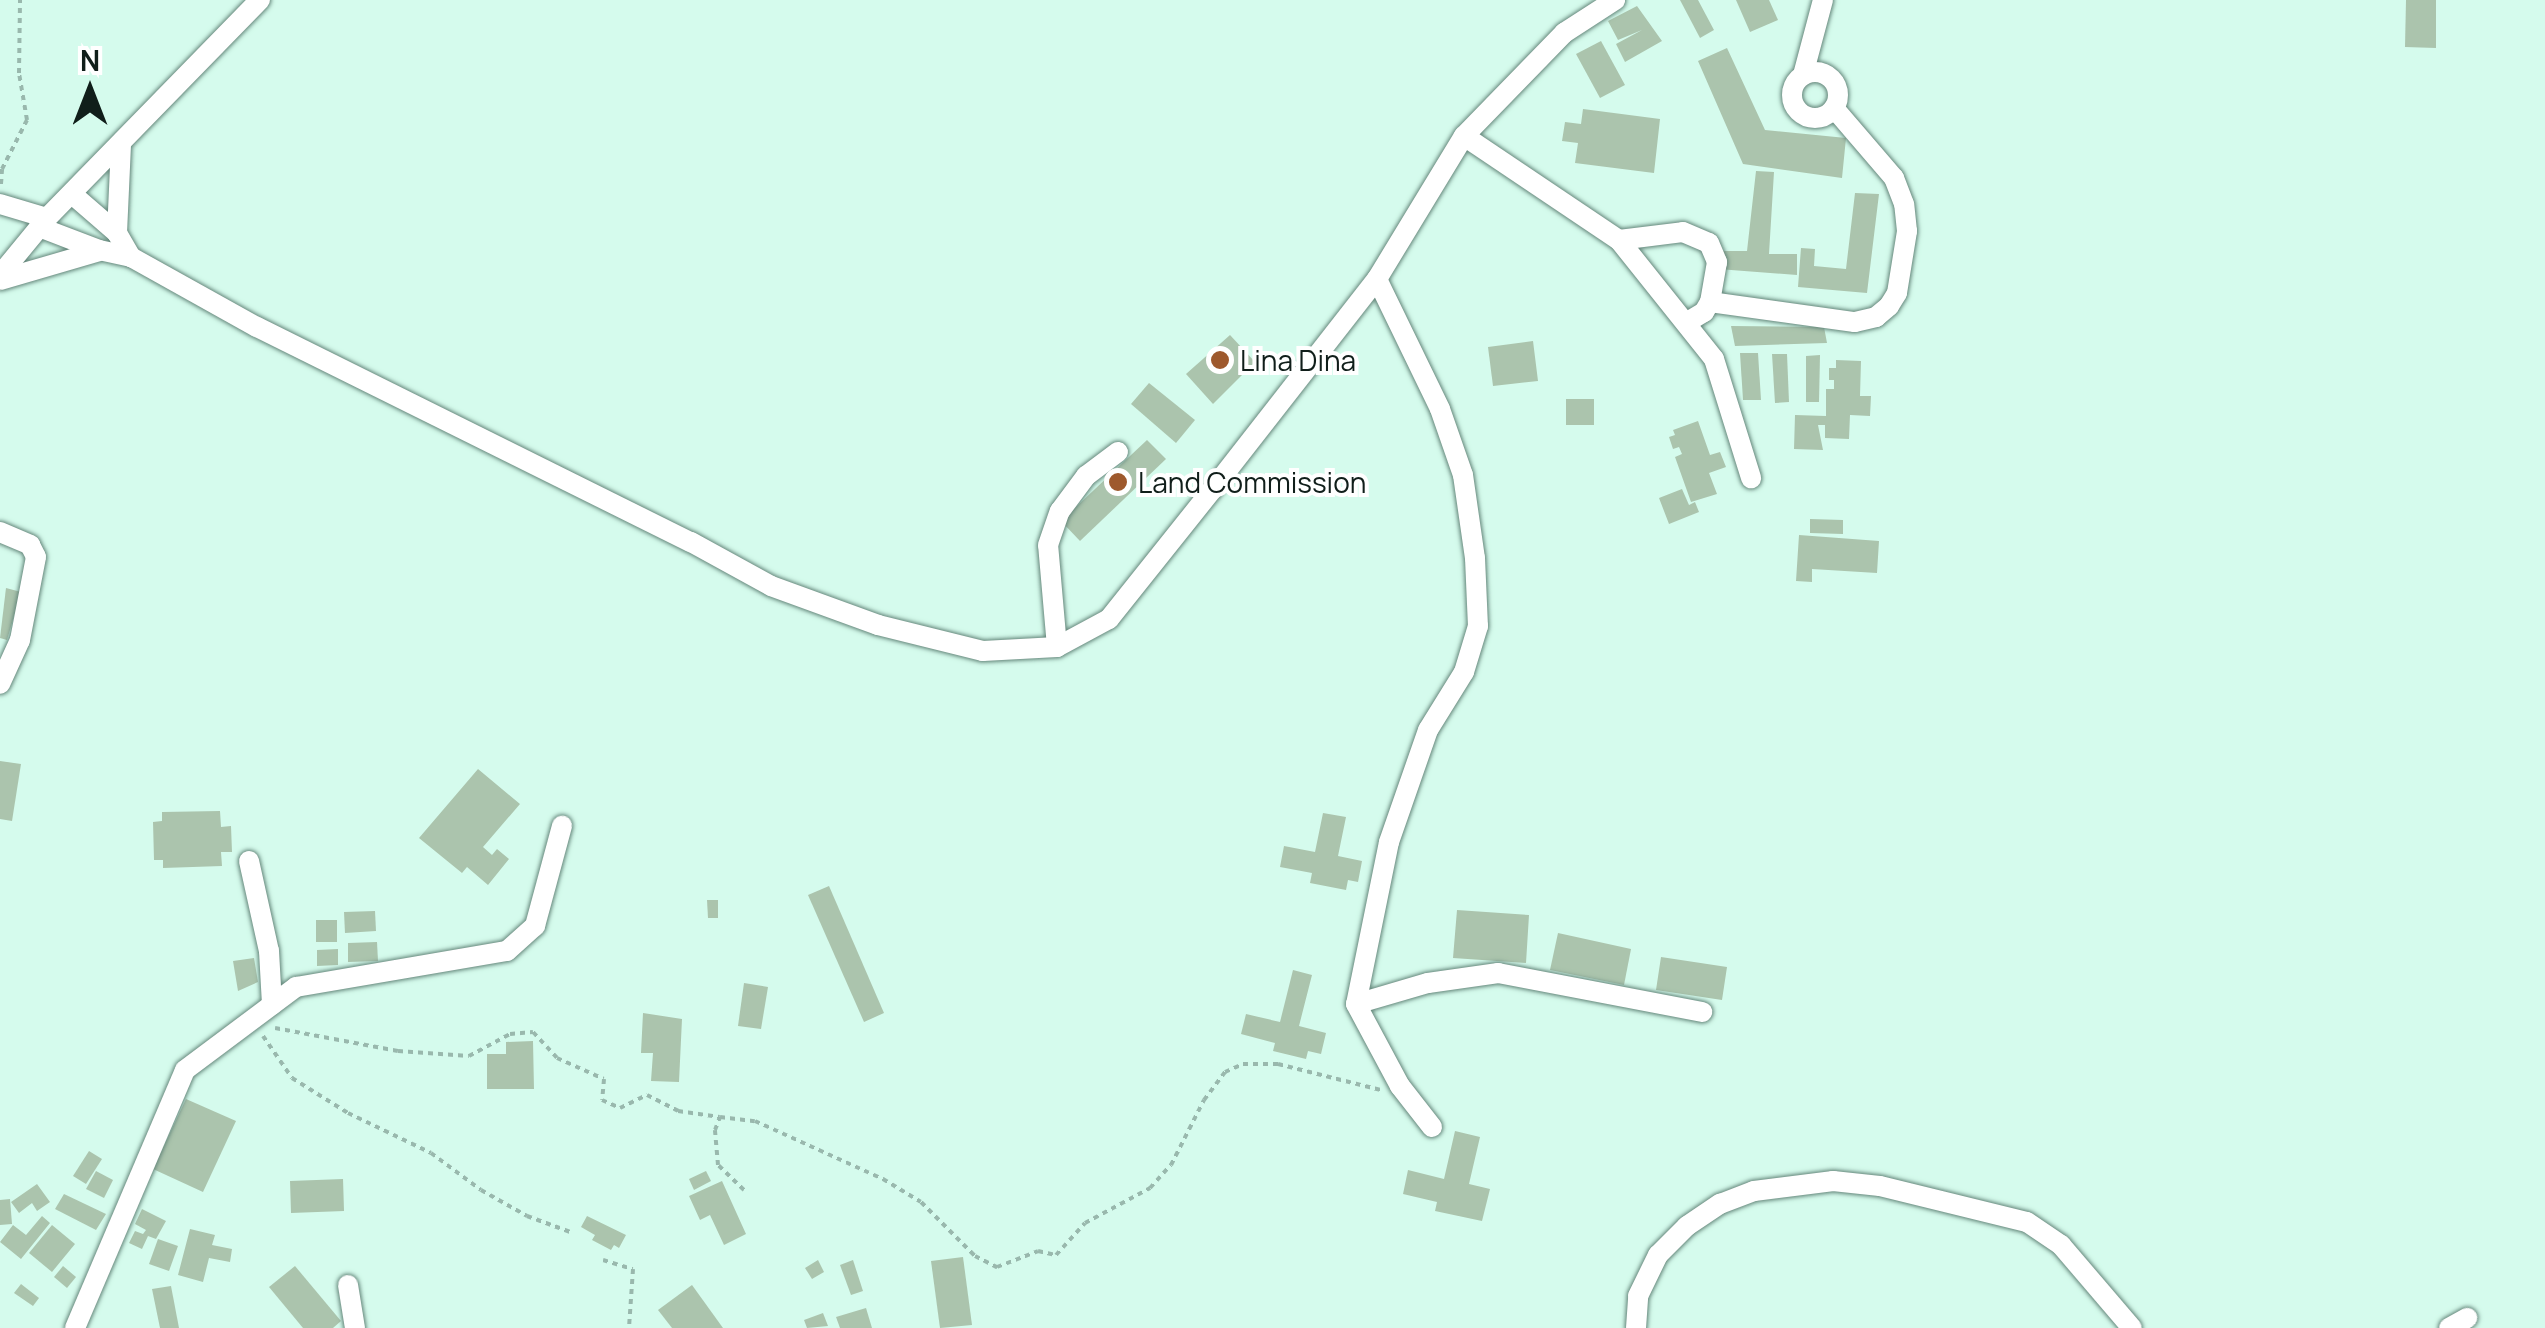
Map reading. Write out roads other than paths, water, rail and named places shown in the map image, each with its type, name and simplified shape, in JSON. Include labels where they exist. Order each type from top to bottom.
[{"type":"street","points":[[0,278],[43,223],[260,0]]},
{"type":"street","points":[[0,204],[99,250],[131,257],[241,319],[691,542],[771,586],[878,624],[982,651],[1057,647],[1108,619],[1376,279],[1464,136],[1564,33],[1615,0]]},
{"type":"street","points":[[1803,75],[1827,76],[1838,96],[1826,116],[1802,115],[1791,95],[1803,75],[1824,0]]},
{"type":"street","points":[[1710,302],[1855,322],[1876,318],[1897,294],[1907,231],[1904,204],[1894,178],[1834,108]]},
{"type":"street","points":[[1464,136],[1619,240],[1714,359],[1751,478]]},
{"type":"street","points":[[117,233],[121,145]]},
{"type":"street","points":[[72,194],[117,233],[131,257]]},
{"type":"street","points":[[1619,240],[1684,232],[1709,243],[1717,262],[1710,302],[1704,312],[1686,323]]},
{"type":"street","points":[[0,278],[99,250]]},
{"type":"street","points":[[1376,279],[1440,409],[1462,475],[1475,558],[1478,626],[1464,672],[1428,730],[1388,842],[1356,1004],[1400,1086],[1432,1127]]},
{"type":"street","points":[[1057,647],[1048,544],[1060,510],[1086,476],[1118,452]]},
{"type":"street","points":[[0,532],[30,544],[36,557],[20,640],[0,684]]},
{"type":"street","points":[[75,1328],[184,1070],[296,987],[507,951],[535,926],[562,826]]},
{"type":"street","points":[[249,861],[269,951],[264,1011]]},
{"type":"street","points":[[1356,1004],[1428,983],[1498,973],[1702,1012]]},
{"type":"street","points":[[1636,1328],[1638,1296],[1658,1254],[1687,1226],[1720,1204],[1754,1191],[1833,1181],[1880,1186],[2027,1222],[2060,1245],[2132,1328]]},
{"type":"street","points":[[348,1285],[356,1328]]},
{"type":"place","name":"Lina Dina","points":[[1220,360]]},
{"type":"place","name":"Land Commission","points":[[1118,482]]}]
